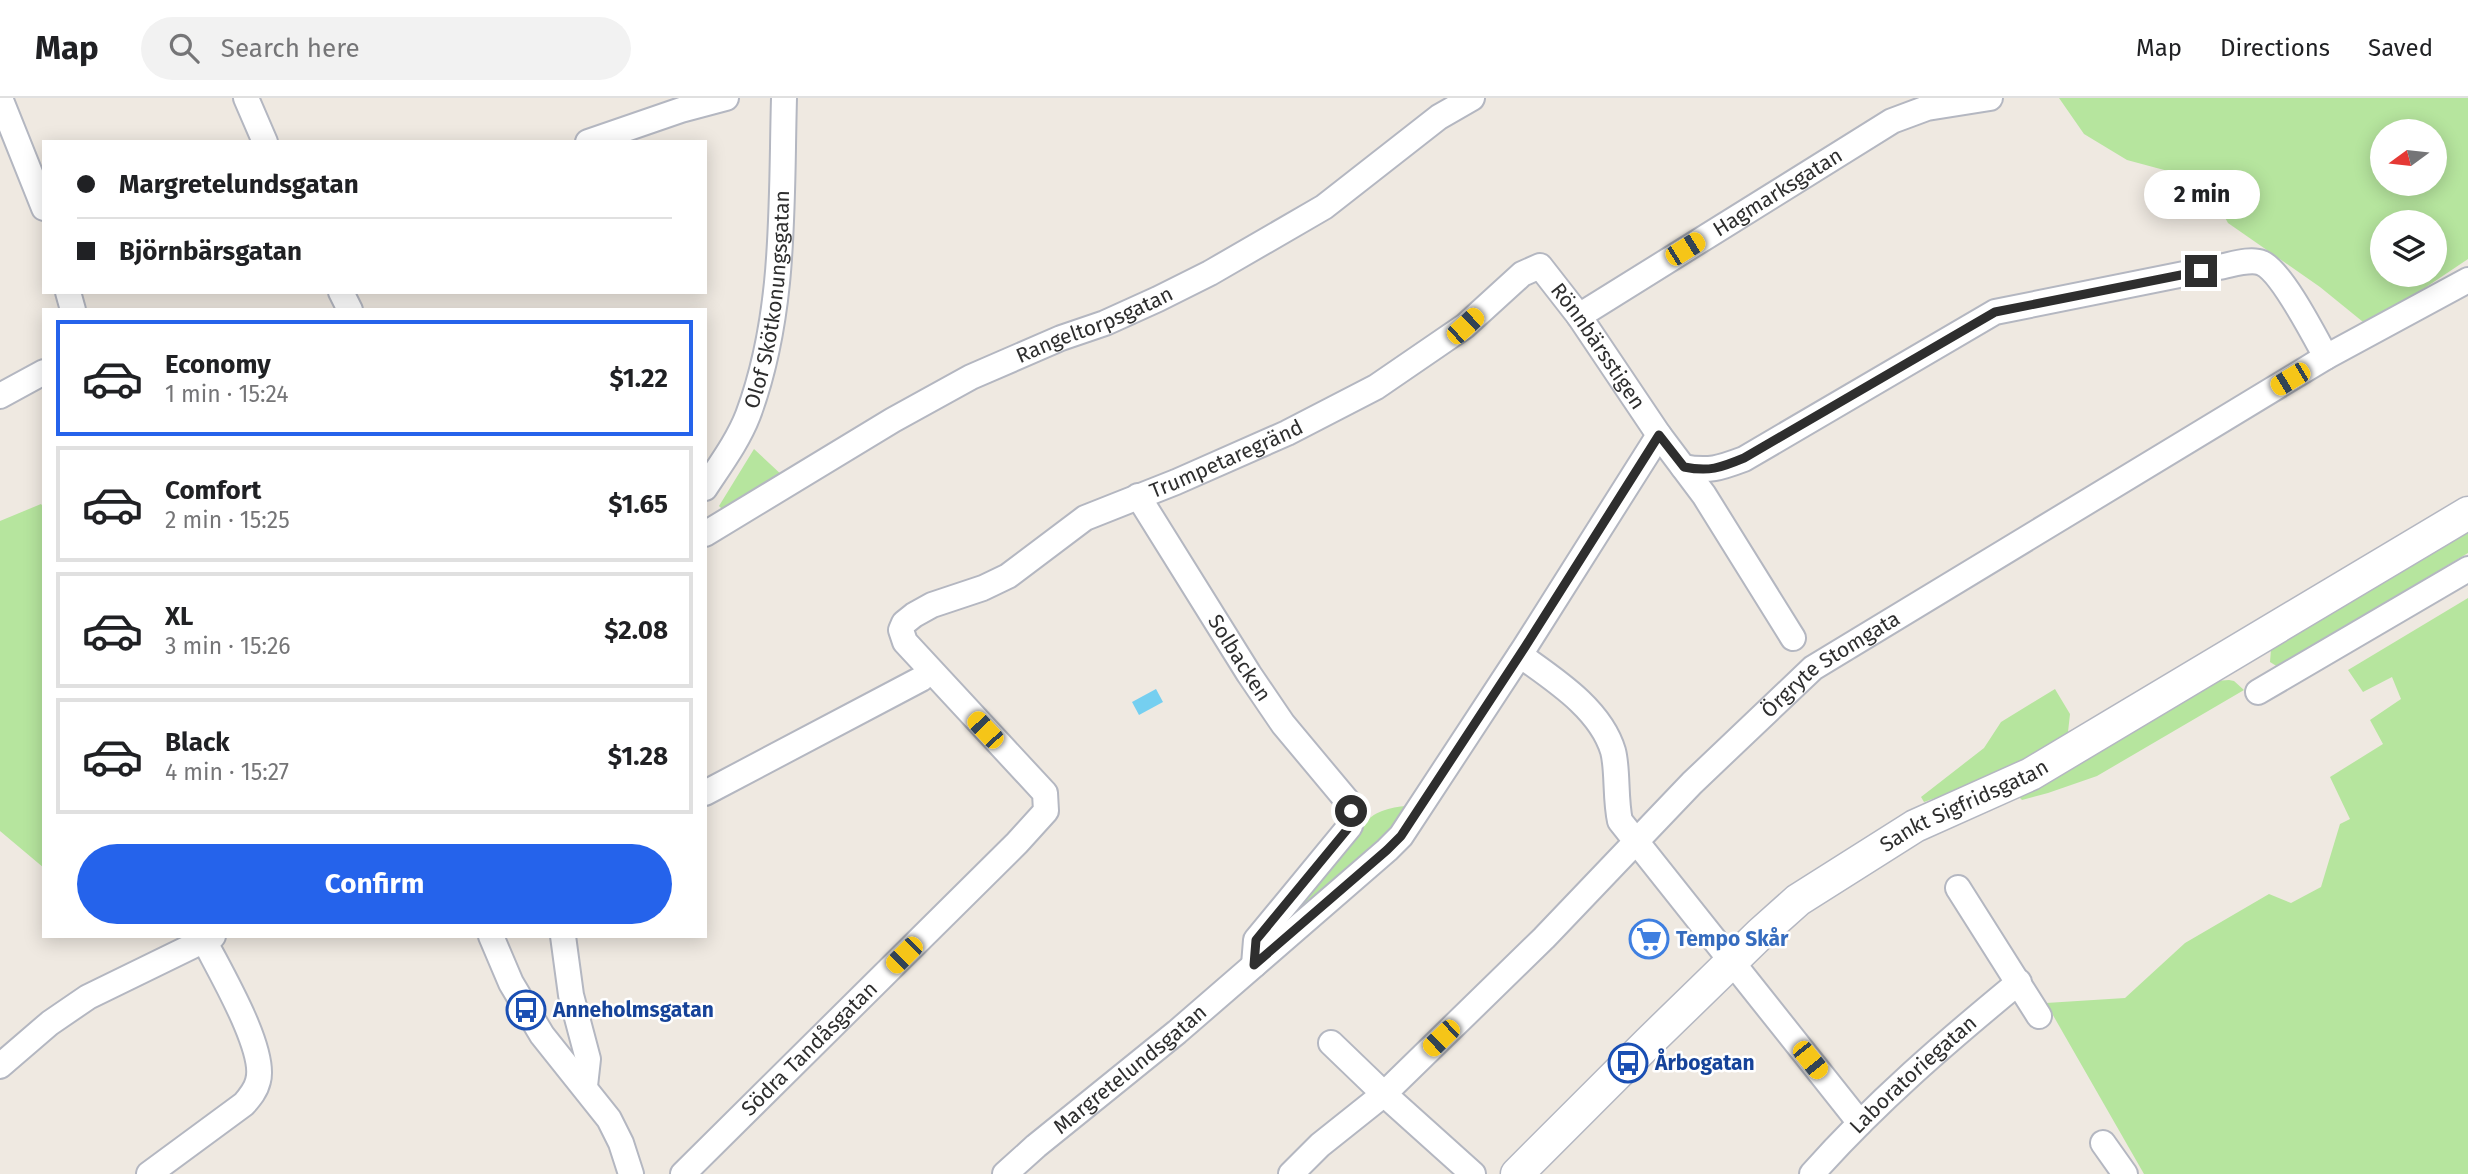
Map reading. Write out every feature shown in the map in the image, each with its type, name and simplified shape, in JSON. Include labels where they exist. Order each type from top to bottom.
[{"type":"street","points":[[0,98],[42,203]]},
{"type":"street","points":[[246,98],[264,140]]},
{"type":"street","points":[[595,140],[681,110],[726,98]]},
{"type":"street","name":"Olof Skötkonungsgatan","points":[[707,485],[747,417],[761,376],[780,264],[784,98]]},
{"type":"street","name":"Rangeltorpsgatan","points":[[707,533],[885,425],[971,377],[1148,304],[1222,266],[1324,207],[1444,104],[1472,98]]},
{"type":"street","name":"Hagmarksgatan","points":[[1579,316],[1892,121],[1927,108],[1990,98]]},
{"type":"street","points":[[1684,467],[1704,471],[1724,467],[1744,458],[1995,312],[2219,267],[2251,262],[2263,264],[2293,300],[2326,358]]},
{"type":"street","name":"Rönnbärsstigen","points":[[1540,266],[1579,316],[1659,435],[1684,467],[1793,638]]},
{"type":"street","name":"Trumpetaregränd","points":[[930,671],[905,642],[901,631],[904,623],[914,615],[932,605],[983,588],[1008,576],[1085,518],[1287,433],[1376,387],[1465,326],[1522,274],[1540,266]]},
{"type":"street","name":"Örgryte Stomgata","points":[[1291,1174],[1320,1145],[1384,1094],[1544,938],[1692,783],[1812,668],[2326,358],[2468,280]]},
{"type":"street","points":[[0,396],[42,373]]},
{"type":"street","name":"Margretelundsgatan","points":[[1005,1174],[1177,1032],[1401,836],[1520,655],[1659,435]]},
{"type":"street","name":"Solbacken","points":[[1138,496],[1249,674],[1283,724],[1349,803],[1351,811],[1350,826],[1256,940],[1254,965]]},
{"type":"street","name":"Sankt Sigfridsgatan","points":[[1517,1174],[1731,962],[1798,900],[1915,826],[2031,774],[2468,513]]},
{"type":"street","points":[[2258,692],[2468,569]]},
{"type":"street","points":[[1520,655],[1557,682],[1588,711],[1605,732],[1614,753],[1616,802],[1620,821],[1860,1123]]},
{"type":"street","points":[[707,792],[921,679],[930,671]]},
{"type":"street","name":"Södra Tandåsgatan","points":[[683,1174],[1017,843],[1046,811],[1047,800],[1041,787],[930,671]]},
{"type":"street","points":[[1958,888],[2039,1016]]},
{"type":"street","points":[[0,1066],[50,1023],[88,996],[208,938],[248,1028],[257,1053],[259,1079],[244,1104],[149,1174]]},
{"type":"street","points":[[492,938],[526,1010],[556,1054],[609,1119],[621,1143],[631,1174]]},
{"type":"street","points":[[563,938],[571,995],[588,1059],[584,1086]]},
{"type":"street","name":"Laboratoriegatan","points":[[1812,1174],[1860,1123],[1954,1036],[2019,982]]},
{"type":"street","points":[[1331,1043],[1473,1174]]},
{"type":"street","points":[[2104,1143],[2125,1174]]},
{"type":"green space","points":[[2059,98],[2468,98],[2468,259],[2447,273],[2447,210],[2370,210],[2370,287],[2426,287],[2368,326],[2320,287],[2228,223],[2205,181],[2127,160],[2084,134]]},
{"type":"green space","points":[[754,449],[784,477],[724,511],[719,506]]},
{"type":"green space","points":[[42,505],[42,866],[0,831],[0,521]]},
{"type":"green space","points":[[2468,527],[2468,553],[2278,667],[2270,662],[2271,649]]},
{"type":"green space","points":[[2468,598],[2468,1174],[2144,1174],[2046,1003],[2125,998],[2185,943],[2269,894],[2291,903],[2321,887],[2340,824],[2350,819],[2330,777],[2383,744],[2370,720],[2401,699],[2392,677],[2363,692],[2348,670]]},
{"type":"green space","points":[[2229,680],[2244,690],[2097,776],[2022,800],[2018,796],[2215,681]]},
{"type":"green space","points":[[2055,689],[2070,714],[2068,732],[1998,776],[1924,802],[1921,797],[1984,748],[2001,722]]},
{"type":"green space","points":[[1406,806],[1386,836],[1265,941],[1372,817],[1388,809]]},
{"type":"water","points":[[1156,689],[1163,702],[1139,715],[1132,702]]},
{"type":"place","name":"Tempo Skår","points":[[1649,939]]},
{"type":"place","name":"Anneholmsgatan","points":[[526,1010]]},
{"type":"place","name":"Årbogatan","points":[[1628,1063]]},
{"type":"route","points":[[1351,811],[1350,826],[1256,940],[1254,965],[1401,836],[1659,435],[1684,467],[1704,471],[1724,467],[1744,458],[1995,312],[2201,271]]}]
